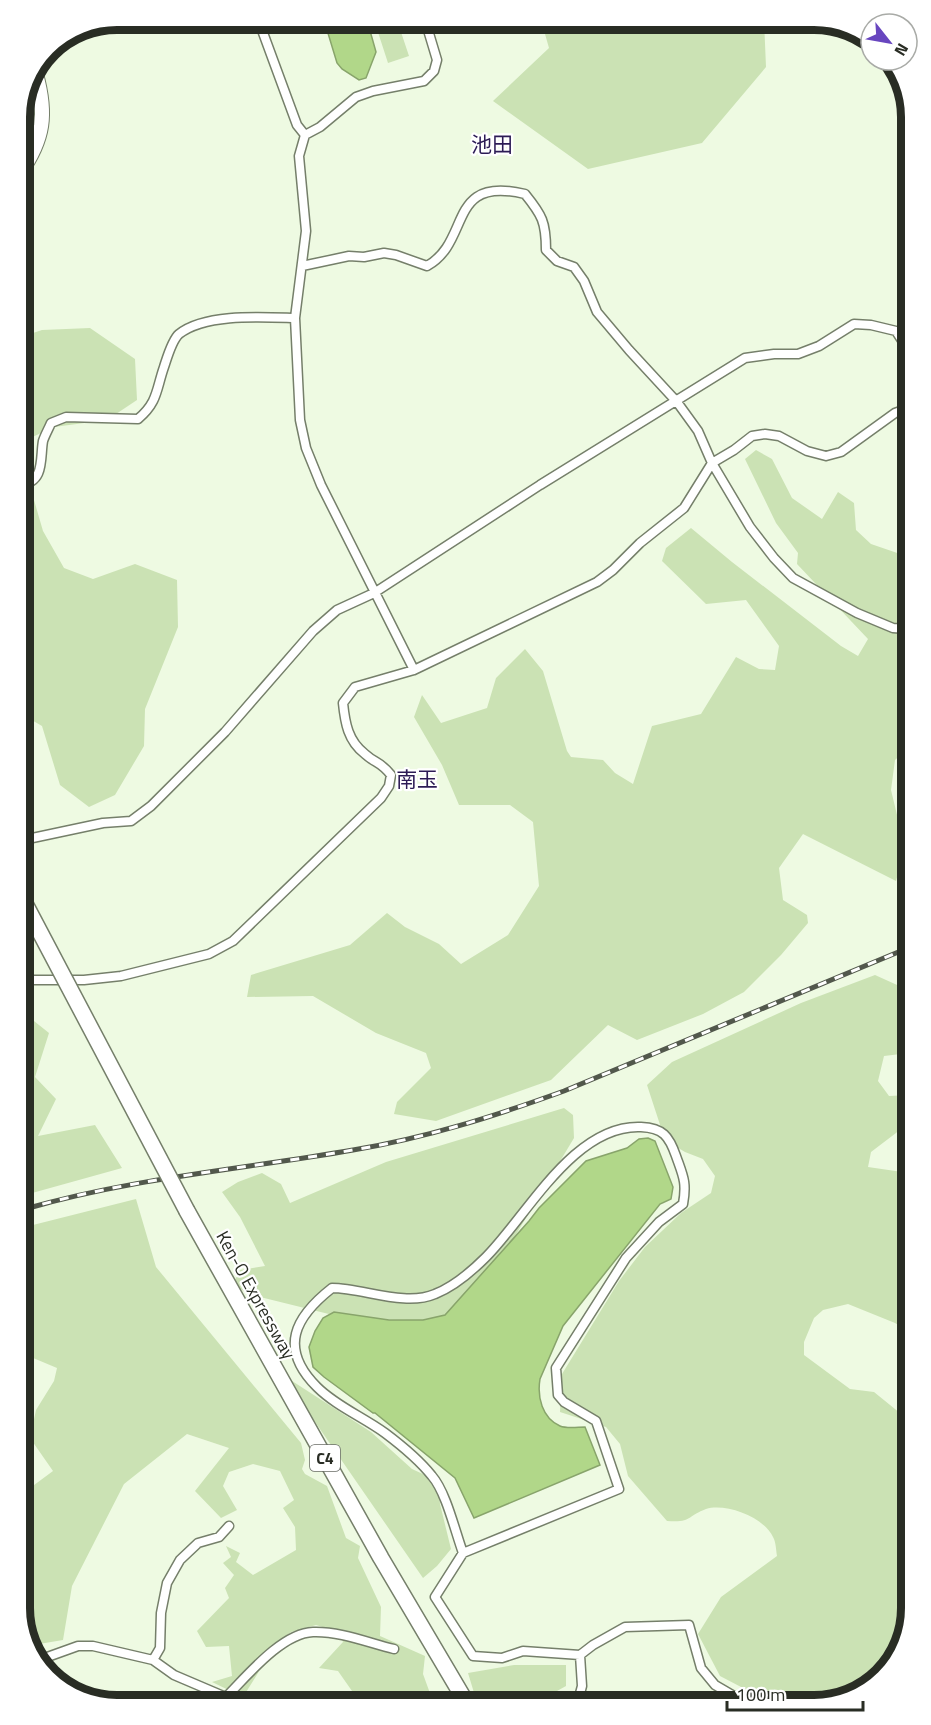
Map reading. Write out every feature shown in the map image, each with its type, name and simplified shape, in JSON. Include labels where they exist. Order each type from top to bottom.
[{"type":"highway","name":"Ken-O Expressway","points":[[30,911],[187,1211],[381,1558],[462,1695]]},
{"type":"main road","points":[[30,158],[41,127],[42,97],[38,82]]},
{"type":"street","points":[[262,30],[297,125],[305,135]]},
{"type":"street","points":[[414,670],[321,485],[306,448],[300,420],[296,318],[306,231],[300,156],[305,135],[320,127],[356,97],[373,91],[424,81],[434,71],[437,60],[428,30]]},
{"type":"street","points":[[302,266],[349,256],[364,257],[384,253],[427,266],[443,252],[466,210],[480,194],[492,190],[525,194],[537,209],[546,229],[546,250],[557,261],[574,267],[584,281],[597,312],[677,402],[698,431],[712,463],[750,527],[774,558],[793,578],[857,613],[893,628],[901,629]]},
{"type":"street","points":[[30,483],[41,466],[43,440],[51,423],[66,417],[138,419],[149,409],[157,394],[163,369],[177,335],[195,325],[218,320],[262,317],[296,318]]},
{"type":"street","points":[[30,839],[103,823],[131,821],[151,806],[225,732],[313,631],[337,610],[374,593],[540,485],[745,358],[774,354],[798,354],[819,346],[854,324],[871,325],[896,332],[901,339]]},
{"type":"street","points":[[30,980],[84,980],[121,976],[209,954],[233,941],[381,798],[389,786],[391,775],[382,764],[366,755],[353,742],[345,725],[343,703],[355,687],[414,670],[597,582],[613,570],[640,543],[684,508],[712,463],[752,436],[765,434],[779,436],[807,451],[826,456],[841,452],[894,413],[901,411]]},
{"type":"street","points":[[463,1552],[435,1480],[385,1433],[316,1386],[299,1359],[294,1343],[295,1332],[316,1300],[332,1287],[405,1299],[425,1298],[436,1294],[463,1277],[486,1257],[509,1232],[554,1174],[571,1157],[619,1128],[655,1129],[666,1135],[672,1146],[686,1187],[683,1204],[659,1222],[626,1258],[556,1368],[558,1395],[564,1402],[596,1421],[619,1489],[463,1552],[435,1597],[473,1656],[502,1658],[523,1651],[580,1655],[625,1627],[689,1625],[701,1668],[715,1685],[732,1695]]},
{"type":"street","points":[[153,1660],[159,1648],[161,1613],[167,1583],[180,1560],[198,1543],[219,1537],[229,1526]]},
{"type":"street","points":[[228,1695],[264,1659],[298,1635],[313,1632],[333,1634],[394,1649]]},
{"type":"street","points":[[46,1658],[78,1646],[93,1646],[153,1660],[174,1675],[221,1695]]},
{"type":"street","points":[[580,1655],[582,1686],[580,1695]]},
{"type":"shaded area","points":[[327,30],[370,30],[376,52],[366,78],[359,80],[337,63]]},
{"type":"shaded area","points":[[377,30],[400,30],[409,56],[388,63]]},
{"type":"shaded area","points":[[544,30],[764,30],[766,67],[702,143],[588,169],[493,101],[549,48]]},
{"type":"shaded area","points":[[90,328],[135,359],[137,400],[107,420],[54,427],[30,438],[30,334],[42,330]]},
{"type":"shaded area","points":[[756,450],[772,459],[792,498],[822,519],[838,492],[854,503],[856,530],[871,544],[901,554],[901,754],[895,760],[891,790],[901,831],[901,863],[896,881],[803,834],[779,868],[783,900],[807,915],[808,923],[781,955],[744,992],[703,1014],[637,1040],[608,1025],[551,1080],[436,1121],[394,1114],[397,1102],[431,1068],[426,1053],[376,1033],[313,996],[247,997],[251,975],[350,945],[387,913],[405,927],[439,944],[461,964],[508,935],[539,886],[533,822],[510,805],[459,805],[442,765],[414,717],[422,695],[441,723],[487,708],[496,678],[525,649],[543,671],[567,751],[571,757],[603,760],[615,773],[633,784],[652,726],[701,714],[736,657],[759,669],[775,670],[779,646],[746,600],[706,604],[662,561],[666,548],[691,528],[841,646],[858,656],[868,639],[797,564],[798,553],[776,523],[745,459]]},
{"type":"shaded area","points":[[30,486],[43,531],[64,568],[93,579],[135,564],[177,580],[178,627],[145,709],[144,746],[115,795],[89,807],[60,785],[42,726],[30,719]]},
{"type":"shaded area","points":[[875,975],[901,987],[901,1054],[884,1056],[878,1081],[889,1096],[901,1095],[901,1128],[871,1152],[868,1167],[901,1172],[901,1327],[848,1304],[823,1310],[814,1318],[804,1342],[804,1355],[850,1389],[874,1392],[901,1414],[901,1608],[898,1630],[892,1646],[879,1665],[862,1680],[831,1693],[756,1695],[720,1676],[698,1634],[721,1597],[777,1556],[773,1537],[762,1523],[744,1513],[724,1508],[706,1509],[681,1521],[667,1521],[628,1476],[620,1444],[606,1427],[560,1412],[562,1374],[619,1281],[645,1247],[681,1213],[711,1193],[715,1176],[703,1159],[665,1140],[647,1085],[672,1062],[801,1003]]},
{"type":"shaded area","points":[[30,1018],[49,1033],[35,1077],[56,1099],[38,1136],[95,1125],[122,1168],[30,1194]]},
{"type":"shaded area","points":[[564,1108],[573,1115],[574,1138],[494,1271],[445,1315],[423,1320],[349,1319],[248,1294],[233,1284],[240,1270],[265,1266],[240,1217],[222,1192],[238,1182],[262,1173],[281,1184],[290,1203],[386,1162]]},
{"type":"shaded area","points":[[648,1138],[655,1141],[673,1187],[671,1199],[660,1204],[563,1326],[540,1379],[540,1400],[549,1418],[560,1426],[585,1427],[600,1465],[474,1518],[455,1478],[375,1413],[313,1367],[309,1347],[315,1331],[323,1318],[334,1312],[389,1320],[423,1320],[445,1315],[539,1208],[586,1161],[627,1148],[639,1139]]},
{"type":"shaded area","points":[[136,1199],[156,1267],[301,1443],[305,1460],[302,1469],[305,1474],[327,1486],[346,1538],[360,1546],[358,1558],[381,1607],[380,1636],[425,1656],[423,1674],[431,1695],[352,1695],[338,1671],[319,1668],[343,1642],[339,1632],[316,1625],[291,1632],[267,1653],[244,1695],[239,1695],[212,1682],[232,1676],[229,1646],[206,1647],[197,1631],[229,1598],[225,1588],[234,1575],[223,1563],[231,1557],[226,1546],[240,1553],[236,1562],[253,1575],[296,1550],[295,1527],[283,1508],[294,1500],[280,1471],[253,1464],[229,1472],[223,1486],[237,1510],[221,1518],[195,1491],[229,1448],[187,1434],[124,1484],[72,1586],[63,1640],[39,1644],[32,1625],[30,1608],[30,1488],[53,1471],[30,1438],[36,1410],[54,1381],[57,1368],[30,1357],[30,1226]]},
{"type":"shaded area","points":[[289,1379],[371,1432],[412,1469],[438,1481],[440,1504],[451,1549],[423,1578],[304,1406]]},
{"type":"shaded area","points":[[514,1665],[566,1665],[566,1686],[550,1695],[475,1695],[468,1673]]},
{"type":"railway","points":[[30,1208],[106,1189],[380,1145],[460,1125],[564,1091],[901,951]]},
{"type":"district","name":"池田","points":[[492,144]]},
{"type":"district","name":"南玉","points":[[417,779]]}]
